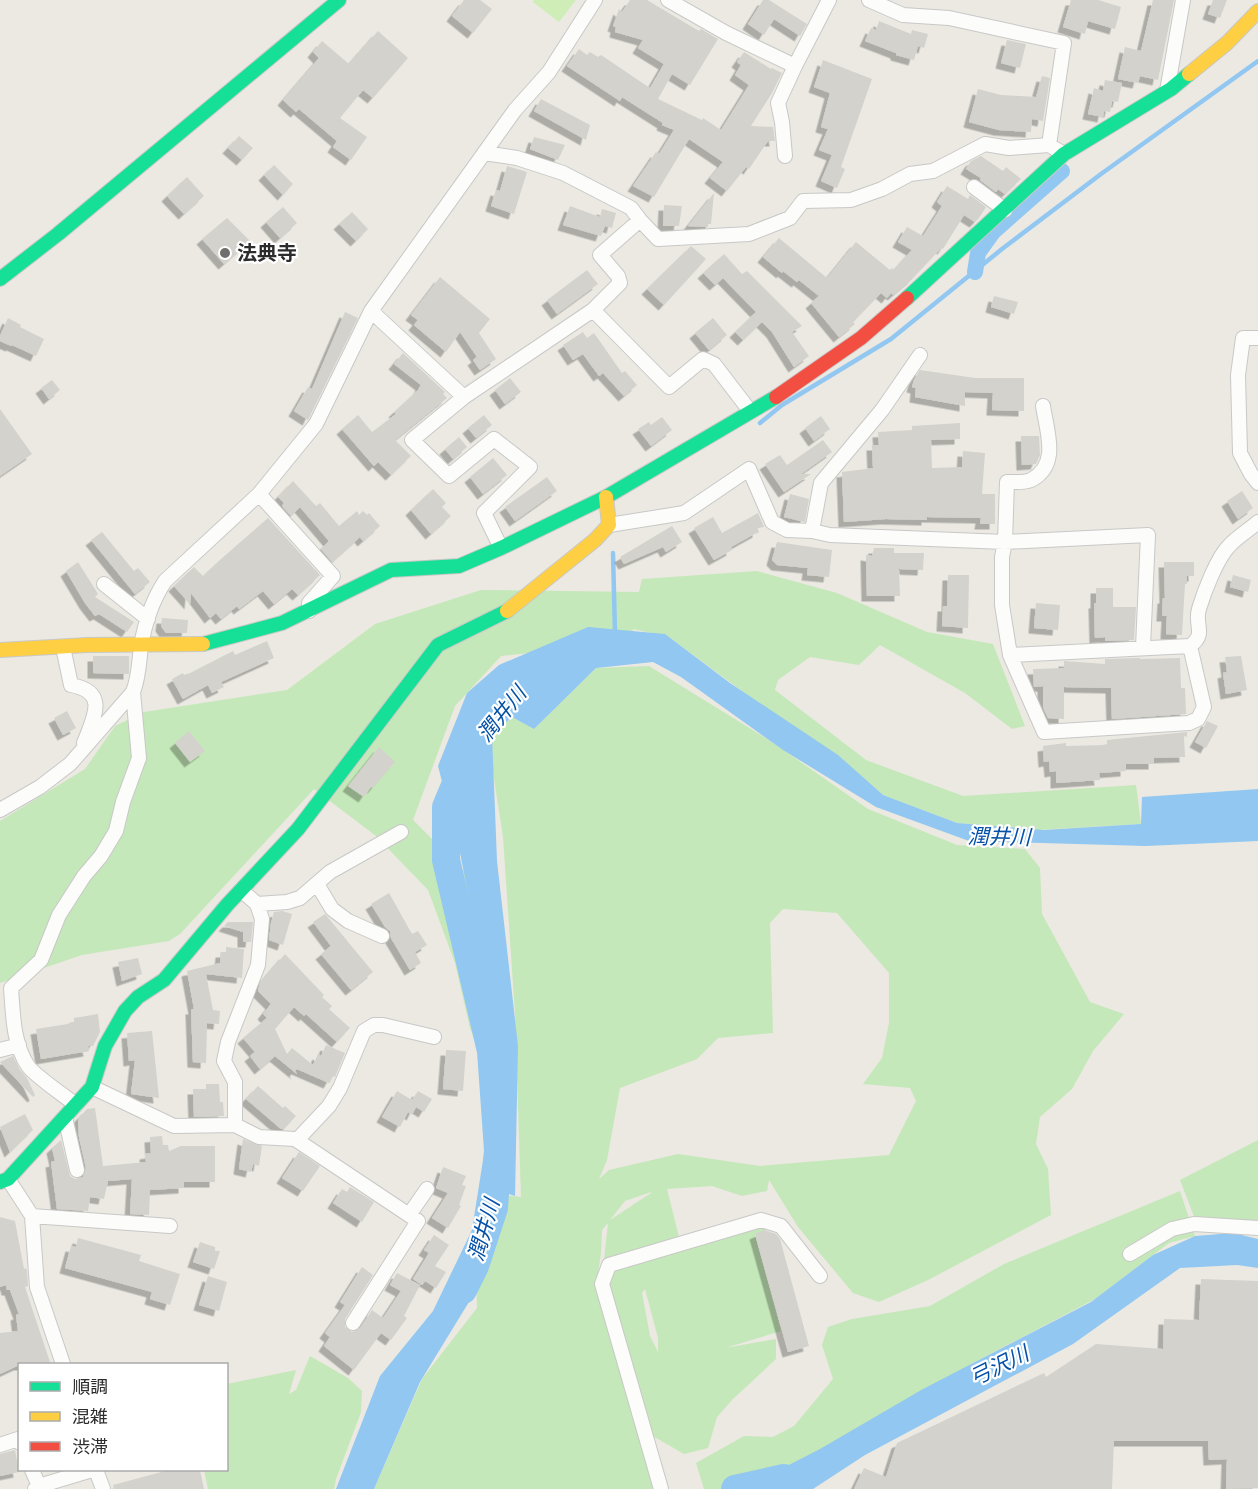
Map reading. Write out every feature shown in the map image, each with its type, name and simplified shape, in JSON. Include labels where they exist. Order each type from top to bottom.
[{"type":"street","points":[[0,279],[58,234],[339,0]]},
{"type":"street","points":[[0,810],[40,787],[70,764],[133,692],[138,681],[142,645],[153,598],[165,581],[259,494],[316,424],[371,310],[515,110],[549,72],[595,0]]},
{"type":"street","points":[[668,0],[726,33],[795,66]]},
{"type":"street","points":[[785,156],[778,103],[829,0]]},
{"type":"street","points":[[869,0],[903,15],[949,18],[1064,43],[1049,146]]},
{"type":"street","points":[[1167,91],[1183,0]]},
{"type":"street","points":[[0,650],[205,644],[282,623],[391,570],[459,566],[606,497],[784,393],[861,338],[941,269],[1064,154],[1167,91],[1227,43],[1258,11]]},
{"type":"street","points":[[484,153],[517,158],[563,173],[631,208],[658,239],[749,234],[790,218],[803,201],[851,200],[882,189],[909,174],[933,171],[985,144],[1009,148],[1049,146],[1064,154]]},
{"type":"street","points":[[974,187],[1005,210]]},
{"type":"street","points":[[501,548],[484,513],[530,467],[494,439],[449,476],[412,440],[464,397],[593,310],[620,283],[618,276],[600,255],[640,220]]},
{"type":"street","points":[[371,310],[464,397]]},
{"type":"street","points":[[593,310],[669,387],[703,359],[714,364],[750,411]]},
{"type":"street","points":[[1258,338],[1244,338],[1238,375],[1240,453],[1258,483]]},
{"type":"street","points":[[812,531],[821,483],[882,411],[920,355]]},
{"type":"street","points":[[1043,406],[1051,456],[1044,470],[1029,481],[1007,482],[1005,542],[1002,557],[1002,605],[1010,654],[1044,732],[1189,723],[1198,719],[1204,708],[1190,646]]},
{"type":"street","points":[[62,1363],[37,1287],[32,1216],[4,1181],[92,1087],[105,1046],[125,1011],[138,997],[164,980],[241,890],[298,829],[438,645],[502,615],[595,540],[609,525],[684,513],[748,469],[772,522],[787,530],[812,531],[830,536],[1005,542],[1148,535],[1143,646]]},
{"type":"street","points":[[259,494],[333,576],[309,603],[309,611]]},
{"type":"street","points":[[606,497],[609,525]]},
{"type":"street","points":[[1010,654],[1143,646],[1190,646],[1200,635],[1198,613],[1203,597],[1228,547],[1258,522]]},
{"type":"street","points":[[104,584],[148,619]]},
{"type":"street","points":[[63,647],[71,686],[85,688],[94,696],[97,708],[81,751]]},
{"type":"street","points":[[76,1105],[29,1067],[15,1034],[11,988],[41,960],[59,915],[116,831],[123,802],[140,758],[133,692]]},
{"type":"street","points":[[257,904],[287,902],[300,898],[330,872],[401,832]]},
{"type":"street","points":[[316,884],[332,909],[348,921],[382,936]]},
{"type":"street","points":[[235,1125],[235,1082],[224,1061],[228,1042],[258,965],[262,919],[257,904],[241,890]]},
{"type":"street","points":[[297,1140],[328,1106],[340,1088],[364,1031],[374,1025],[383,1025],[434,1037]]},
{"type":"street","points":[[0,1050],[19,1046]]},
{"type":"street","points":[[92,1087],[174,1126],[235,1125],[259,1137],[297,1140],[418,1221],[353,1323]]},
{"type":"street","points":[[65,1118],[77,1170]]},
{"type":"street","points":[[409,1215],[427,1189]]},
{"type":"street","points":[[32,1216],[170,1226]]},
{"type":"street","points":[[659,1483],[602,1284],[609,1265],[761,1220],[782,1226],[820,1276]]},
{"type":"street","points":[[1130,1254],[1172,1229],[1194,1224],[1258,1228]]},
{"type":"street","points":[[0,1445],[18,1439]]},
{"type":"street","points":[[32,1471],[37,1487],[91,1471]]},
{"type":"street","points":[[94,1471],[103,1489]]},
{"type":"green space","points":[[534,0],[576,0],[559,22],[533,2]]},
{"type":"green space","points":[[757,571],[837,593],[927,632],[993,644],[1025,726],[1012,729],[965,693],[880,645],[859,665],[810,657],[778,680],[775,690],[866,760],[963,796],[1136,785],[1141,824],[1038,830],[957,823],[883,795],[669,637],[633,629],[630,643],[501,656],[455,706],[413,820],[470,877],[508,1036],[484,1065],[470,1028],[455,963],[428,890],[376,836],[314,789],[180,934],[169,941],[82,955],[0,983],[0,821],[85,769],[115,726],[144,712],[287,690],[375,624],[481,590],[639,592],[642,579]]},
{"type":"green space","points":[[649,666],[769,740],[868,809],[957,845],[1025,849],[1040,868],[1042,914],[1090,1002],[1124,1014],[1093,1051],[1072,1089],[1040,1117],[1036,1144],[1048,1169],[1051,1215],[928,1280],[879,1302],[853,1293],[798,1227],[769,1180],[767,1191],[742,1196],[712,1186],[667,1189],[682,1249],[722,1224],[776,1225],[755,1235],[781,1331],[725,1348],[776,1339],[776,1359],[717,1417],[708,1448],[684,1454],[644,1431],[631,1412],[656,1489],[374,1489],[422,1379],[477,1308],[476,1271],[495,1194],[521,1197],[515,1014],[503,837],[488,740],[512,717],[534,729],[596,668]],"holes":[[[783,909],[837,913],[889,973],[889,1023],[882,1058],[863,1084],[910,1088],[916,1101],[889,1155],[760,1166],[678,1154],[609,1170],[599,1179],[607,1160],[620,1088],[697,1059],[718,1038],[773,1033],[770,923]],[[651,1192],[610,1220],[625,1201]],[[608,1223],[602,1278],[597,1280],[602,1230]],[[645,1289],[658,1338],[658,1352],[650,1336],[642,1293]]]},
{"type":"green space","points":[[1258,1140],[1258,1233],[1200,1232],[1180,1180]]},
{"type":"green space","points":[[1180,1191],[1195,1236],[1169,1243],[1095,1299],[971,1364],[821,1455],[721,1489],[704,1489],[696,1463],[744,1436],[773,1437],[794,1426],[833,1379],[822,1345],[828,1327],[852,1319],[930,1306],[1004,1264]]},
{"type":"green space","points":[[310,1356],[348,1378],[362,1391],[361,1412],[334,1489],[208,1489],[204,1471],[228,1471],[228,1384],[296,1370],[289,1394],[296,1390]]},
{"type":"water","points":[[588,627],[665,634],[730,683],[838,755],[883,795],[957,823],[1044,830],[1141,824],[1142,797],[1258,789],[1258,841],[1146,846],[969,841],[876,807],[783,750],[681,677],[653,662],[596,668],[534,729],[512,717],[492,735],[497,861],[518,1046],[515,1196],[497,1190],[495,1128],[472,1297],[420,1382],[374,1489],[336,1489],[380,1376],[433,1311],[472,1230],[500,1052],[459,848],[438,766],[467,693],[499,665]]},
{"type":"water","points":[[1233,1233],[1258,1239],[1258,1268],[1237,1265],[1180,1268],[1073,1344],[865,1455],[813,1489],[742,1489],[820,1449],[923,1389],[1091,1302],[1153,1255],[1195,1236]]},
{"type":"building","points":[[464,0],[480,0],[492,9],[473,33],[452,16]]},
{"type":"building","points":[[630,0],[647,0],[699,31],[701,29],[718,39],[690,85],[672,74],[658,99],[702,120],[703,118],[721,130],[749,85],[735,75],[741,65],[737,62],[744,52],[771,69],[782,73],[751,126],[773,127],[775,141],[768,141],[749,169],[746,167],[727,191],[710,178],[723,162],[689,139],[654,197],[633,186],[656,152],[659,154],[674,130],[662,125],[663,123],[622,97],[620,101],[567,66],[579,49],[587,55],[590,52],[598,57],[601,55],[650,88],[664,64],[638,48],[643,40],[615,32],[616,27],[613,26],[619,9],[622,12]]},
{"type":"building","points":[[763,0],[769,0],[807,24],[800,36],[774,19],[764,35],[748,24]]},
{"type":"building","points":[[1071,0],[1098,0],[1121,7],[1115,29],[1088,21],[1085,34],[1063,27]]},
{"type":"building","points":[[1153,0],[1174,0],[1158,80],[1140,76],[1138,83],[1118,79],[1125,47],[1141,51]]},
{"type":"building","points":[[1213,0],[1227,0],[1220,18],[1208,14]]},
{"type":"building","points":[[879,21],[911,34],[912,30],[928,34],[924,48],[918,46],[914,60],[896,55],[896,53],[865,41],[871,28],[876,30]]},
{"type":"building","points":[[378,31],[408,58],[373,98],[363,90],[340,118],[367,137],[351,160],[333,147],[337,141],[299,109],[296,112],[283,100],[319,58],[313,52],[322,41],[349,64]]},
{"type":"building","points":[[1007,40],[1026,44],[1020,68],[1001,63]]},
{"type":"building","points":[[823,60],[872,79],[841,167],[845,169],[837,188],[821,181],[832,155],[819,150],[828,129],[821,127],[830,93],[814,87]]},
{"type":"building","points":[[1042,76],[1050,78],[1043,121],[1032,119],[1031,132],[999,130],[969,122],[978,89],[1001,95],[1036,97]]},
{"type":"building","points":[[1105,80],[1122,83],[1118,102],[1112,101],[1110,112],[1104,111],[1103,117],[1088,114],[1094,88],[1103,91]]},
{"type":"building","points":[[541,99],[590,125],[586,140],[534,111]]},
{"type":"building","points":[[239,136],[253,148],[242,160],[228,148]]},
{"type":"building","points":[[534,137],[565,145],[558,160],[530,149]]},
{"type":"building","points":[[981,156],[1003,171],[1006,167],[1021,179],[1005,194],[998,189],[996,192],[980,180],[981,178],[966,169],[971,161]]},
{"type":"building","points":[[274,165],[293,184],[283,195],[264,175]]},
{"type":"building","points":[[507,166],[527,172],[514,214],[491,206],[496,190],[500,191]]},
{"type":"building","points":[[187,177],[204,196],[184,214],[167,196]]},
{"type":"building","points":[[947,186],[968,199],[970,195],[986,207],[979,218],[975,222],[964,215],[943,249],[941,248],[912,279],[893,295],[891,293],[887,298],[881,293],[853,322],[855,324],[839,337],[811,303],[819,296],[799,280],[797,282],[783,271],[782,273],[763,257],[779,238],[827,278],[856,242],[890,270],[892,268],[894,270],[912,250],[898,242],[907,227],[923,236],[942,206],[937,202]]},
{"type":"building","points":[[714,193],[711,224],[708,224],[708,227],[688,226]]},
{"type":"building","points":[[664,205],[682,206],[679,226],[663,226]]},
{"type":"building","points":[[570,206],[600,217],[602,209],[616,213],[612,228],[605,226],[601,236],[563,225]]},
{"type":"building","points":[[283,207],[297,223],[280,238],[266,222]]},
{"type":"building","points":[[352,212],[368,229],[356,241],[339,224]]},
{"type":"building","name":"法典寺","points":[[227,218],[250,241],[224,264],[202,239]]},
{"type":"building","points":[[691,246],[706,259],[664,305],[647,289]]},
{"type":"building","points":[[724,254],[742,274],[747,271],[802,326],[792,332],[809,356],[794,367],[772,332],[762,322],[743,340],[735,332],[756,312],[723,278],[715,285],[703,273]]},
{"type":"building","points":[[587,270],[598,284],[557,314],[547,300]]},
{"type":"building","points":[[440,277],[490,319],[479,333],[496,359],[480,370],[473,360],[477,357],[460,332],[446,352],[414,325],[418,320],[411,315]]},
{"type":"building","points":[[994,296],[1018,302],[1014,314],[991,307]]},
{"type":"building","points":[[345,312],[358,318],[308,420],[294,411],[308,387],[312,389]]},
{"type":"building","points":[[8,318],[44,339],[36,356],[0,341]]},
{"type":"building","points":[[713,318],[727,335],[709,350],[695,333]]},
{"type":"building","points":[[583,332],[587,338],[594,333],[622,373],[625,371],[637,385],[624,396],[603,373],[599,376],[583,354],[573,360],[563,345]]},
{"type":"building","points":[[403,353],[445,392],[443,394],[447,398],[395,440],[411,456],[391,475],[378,462],[374,466],[342,429],[358,415],[372,432],[396,414],[394,412],[418,390],[421,385],[394,364]]},
{"type":"building","points":[[920,370],[975,378],[1024,378],[1024,411],[992,410],[993,393],[965,392],[965,406],[915,397],[916,388],[912,387]]},
{"type":"building","points":[[510,378],[521,392],[505,404],[495,390]]},
{"type":"building","points":[[52,380],[60,390],[49,399],[41,388]]},
{"type":"building","points":[[0,409],[32,454],[0,476]]},
{"type":"building","points":[[484,415],[492,425],[476,438],[468,428]]},
{"type":"building","points":[[821,416],[830,429],[814,441],[805,428]]},
{"type":"building","points":[[662,417],[672,430],[651,446],[638,429],[649,422],[651,425]]},
{"type":"building","points":[[960,423],[960,439],[931,440],[932,468],[962,467],[963,451],[985,453],[982,494],[995,494],[995,524],[980,524],[981,518],[927,517],[927,520],[886,519],[844,522],[842,472],[873,468],[872,445],[879,445],[878,432],[912,430],[912,426]]},
{"type":"building","points":[[1021,436],[1039,436],[1040,455],[1036,464],[1022,465]]},
{"type":"building","points":[[459,437],[467,447],[453,459],[445,449]]},
{"type":"building","points":[[823,440],[832,452],[801,474],[811,474],[784,492],[765,464],[780,455],[787,465]]},
{"type":"building","points":[[493,458],[507,475],[483,494],[470,477]]},
{"type":"building","points":[[547,477],[557,491],[515,521],[505,507]]},
{"type":"building","points":[[293,481],[316,506],[320,503],[339,526],[357,511],[359,515],[363,511],[367,515],[369,513],[380,526],[363,541],[360,537],[332,562],[321,549],[329,541],[300,507],[291,516],[282,506],[284,503],[278,497]]},
{"type":"building","points":[[433,489],[446,503],[442,507],[451,516],[431,534],[411,510]]},
{"type":"building","points":[[1242,491],[1253,508],[1238,519],[1227,501]]},
{"type":"building","points":[[790,494],[809,499],[805,522],[784,517]]},
{"type":"building","points":[[758,513],[764,527],[758,528],[758,532],[731,547],[732,550],[714,560],[694,528],[713,517],[722,533]]},
{"type":"building","points":[[268,518],[320,575],[298,595],[292,589],[274,604],[263,591],[239,609],[237,606],[221,619],[216,613],[210,618],[191,593],[190,604],[174,586],[194,567],[203,576]]},
{"type":"building","points":[[672,526],[682,542],[666,552],[663,547],[624,564],[620,557]]},
{"type":"building","points":[[102,532],[134,571],[138,568],[150,582],[135,594],[91,540]]},
{"type":"building","points":[[777,542],[832,550],[829,577],[807,575],[808,568],[777,565],[772,560]]},
{"type":"building","points":[[874,548],[894,548],[894,553],[924,553],[923,570],[899,569],[900,596],[867,596],[866,555],[872,556]]},
{"type":"building","points":[[78,562],[98,594],[95,597],[134,622],[127,632],[99,614],[95,616],[85,603],[66,571]]},
{"type":"building","points":[[1164,562],[1194,562],[1194,576],[1187,576],[1187,584],[1185,584],[1182,635],[1166,634],[1167,616],[1162,616],[1163,598],[1165,598]]},
{"type":"building","points":[[948,575],[969,575],[968,628],[942,626],[943,606],[947,606]]},
{"type":"building","points":[[1233,575],[1251,580],[1248,592],[1230,587]]},
{"type":"building","points":[[1096,588],[1113,588],[1113,607],[1136,607],[1134,640],[1105,641],[1105,637],[1095,638]]},
{"type":"building","points":[[1036,603],[1060,605],[1058,630],[1034,628]]},
{"type":"building","points":[[162,618],[188,620],[187,633],[166,633],[161,626]]},
{"type":"building","points":[[267,641],[274,658],[221,682],[224,687],[212,693],[208,685],[183,699],[172,679],[183,673],[184,675],[190,673],[233,651],[235,655]]},
{"type":"building","points":[[93,656],[129,656],[129,674],[93,673]]},
{"type":"building","points":[[1241,656],[1247,690],[1226,694],[1223,673],[1227,672],[1225,657]]},
{"type":"building","points":[[1180,658],[1181,688],[1185,688],[1186,714],[1112,719],[1111,688],[1064,687],[1064,719],[1048,718],[1043,707],[1043,686],[1034,687],[1033,669],[1064,668],[1064,661],[1105,664],[1105,659]]},
{"type":"building","points":[[67,711],[76,728],[63,735],[54,718]]},
{"type":"building","points":[[1207,721],[1218,726],[1206,748],[1195,742]]},
{"type":"building","points":[[189,731],[205,751],[190,762],[175,743]]},
{"type":"building","points":[[1187,732],[1187,737],[1184,736],[1185,757],[1154,758],[1154,764],[1126,764],[1126,771],[1099,773],[1100,780],[1056,783],[1056,771],[1050,772],[1049,761],[1044,762],[1043,746],[1066,743],[1066,746],[1107,745],[1107,740]]},
{"type":"building","points":[[379,747],[395,762],[364,797],[348,786]]},
{"type":"building","points":[[389,893],[412,934],[418,931],[427,945],[415,952],[421,963],[410,970],[391,938],[390,931],[371,904]]},
{"type":"building","points":[[282,911],[292,914],[283,945],[269,940],[274,912]]},
{"type":"building","points":[[325,914],[373,972],[351,990],[321,954],[331,946],[313,922]]},
{"type":"building","points":[[228,922],[253,922],[251,942],[243,942],[243,932],[224,926]]},
{"type":"building","points":[[226,947],[244,949],[242,978],[206,974],[213,1010],[220,1011],[219,1024],[207,1023],[206,1063],[193,1062],[191,1009],[194,1009],[187,971],[220,963],[221,952],[226,952]]},
{"type":"building","points":[[285,954],[324,995],[322,997],[332,1006],[329,1009],[350,1028],[337,1042],[306,1014],[304,1016],[294,1007],[275,1029],[287,1054],[292,1048],[313,1065],[318,1054],[321,1056],[326,1045],[345,1053],[335,1077],[333,1076],[329,1083],[297,1069],[295,1071],[297,1074],[275,1056],[260,1069],[250,1056],[255,1052],[243,1038],[267,1018],[263,1014],[271,1004],[258,991],[260,983]]},
{"type":"building","points":[[138,958],[142,974],[122,981],[118,962]]},
{"type":"building","points":[[98,1014],[100,1032],[93,1046],[88,1046],[89,1051],[41,1059],[36,1029],[74,1023],[74,1018]]},
{"type":"building","points":[[152,1031],[159,1098],[131,1094],[135,1060],[129,1061],[127,1033]]},
{"type":"building","points":[[446,1050],[466,1051],[463,1091],[443,1089]]},
{"type":"building","points":[[13,1056],[27,1078],[35,1095],[33,1097],[0,1062]]},
{"type":"building","points":[[206,1084],[219,1084],[224,1116],[194,1117],[193,1089],[206,1089]]},
{"type":"building","points":[[258,1086],[296,1116],[284,1129],[281,1129],[246,1099]]},
{"type":"building","points":[[397,1091],[412,1100],[418,1091],[432,1099],[424,1112],[416,1107],[412,1115],[408,1112],[400,1127],[382,1117]]},
{"type":"building","points":[[95,1108],[103,1166],[146,1162],[145,1154],[151,1153],[150,1137],[162,1136],[163,1145],[168,1145],[169,1151],[181,1146],[215,1146],[215,1182],[184,1182],[184,1188],[150,1190],[149,1215],[130,1214],[132,1179],[108,1181],[104,1199],[90,1197],[88,1211],[57,1209],[51,1162],[55,1161],[52,1148],[61,1140],[70,1176],[75,1179],[83,1177],[86,1168],[79,1137],[78,1119],[87,1109]]},
{"type":"building","points":[[25,1114],[33,1130],[10,1152],[0,1127]]},
{"type":"building","points":[[243,1139],[262,1146],[259,1166],[253,1164],[251,1172],[239,1169]]},
{"type":"building","points":[[299,1152],[320,1166],[303,1191],[282,1178]]},
{"type":"building","points":[[443,1167],[466,1176],[462,1185],[466,1186],[459,1205],[461,1206],[448,1228],[432,1218],[448,1193],[436,1188]]},
{"type":"building","points":[[350,1187],[374,1202],[362,1222],[333,1203],[342,1189],[347,1192]]},
{"type":"building","points":[[0,1217],[15,1221],[24,1269],[26,1268],[27,1271],[28,1286],[25,1287],[50,1363],[18,1363],[18,1365],[0,1374],[0,1333],[18,1331],[16,1315],[19,1314],[10,1290],[7,1290],[6,1285],[0,1287]]},
{"type":"building","points":[[764,1230],[776,1234],[780,1239],[809,1346],[788,1352],[755,1234]]},
{"type":"building","points":[[434,1235],[449,1245],[435,1266],[446,1272],[436,1288],[425,1281],[422,1285],[413,1279],[429,1253],[424,1250]]},
{"type":"building","points":[[78,1238],[141,1255],[139,1261],[180,1274],[170,1305],[150,1299],[152,1292],[65,1268],[71,1246],[76,1247]]},
{"type":"building","points":[[200,1242],[215,1247],[215,1251],[220,1251],[214,1269],[193,1262]]},
{"type":"building","points":[[362,1267],[373,1275],[345,1319],[345,1327],[352,1332],[360,1328],[372,1310],[383,1318],[401,1291],[390,1285],[397,1273],[420,1285],[404,1316],[407,1318],[391,1340],[381,1333],[354,1370],[324,1346],[330,1337],[325,1333],[345,1305],[340,1302]]},
{"type":"building","points":[[208,1276],[227,1282],[219,1311],[199,1305]]},
{"type":"building","points":[[1201,1279],[1258,1281],[1258,1488],[1226,1489],[1227,1459],[1209,1460],[1208,1441],[1114,1441],[1112,1489],[854,1489],[864,1468],[886,1477],[897,1443],[1044,1373],[1046,1377],[1096,1344],[1163,1349],[1164,1319],[1199,1320]]},
{"type":"building","points":[[15,1450],[19,1472],[0,1476],[0,1454]]},
{"type":"building","points":[[165,1471],[200,1471],[204,1489],[114,1489],[113,1485]]},
{"type":"waterway","points":[[760,423],[782,405],[891,339],[1002,249],[1101,174],[1258,61]]},
{"type":"waterway","points":[[975,272],[978,253],[993,232],[1062,171]]},
{"type":"waterway","points":[[613,553],[615,634]]},
{"type":"waterway","name":"潤井川","points":[[462,769],[446,807],[446,860],[491,1051],[498,1150],[494,1208],[475,1266],[463,1290]]},
{"type":"waterway","name":"弓沢川","points":[[735,1489],[784,1478]]},
{"type":"traffic: fast","points":[[0,279],[58,234],[339,0]]},
{"type":"traffic: fast","points":[[907,298],[1064,154],[1171,89],[1189,74]]},
{"type":"traffic: fast","points":[[203,644],[282,623],[391,570],[459,566],[501,548],[606,497],[776,397]]},
{"type":"traffic: fast","points":[[0,1182],[8,1179],[92,1087],[105,1046],[125,1011],[138,997],[164,980],[227,905],[298,829],[438,645],[507,611]]},
{"type":"traffic: slow","points":[[1189,74],[1227,43],[1258,11]]},
{"type":"traffic: slow","points":[[507,611],[595,540],[609,525],[606,497]]},
{"type":"traffic: slow","points":[[0,650],[87,645],[203,644]]},
{"type":"traffic: jam","points":[[776,397],[861,338],[907,298]]},
{"type":"place","name":"法典寺","points":[[225,253]]}]
